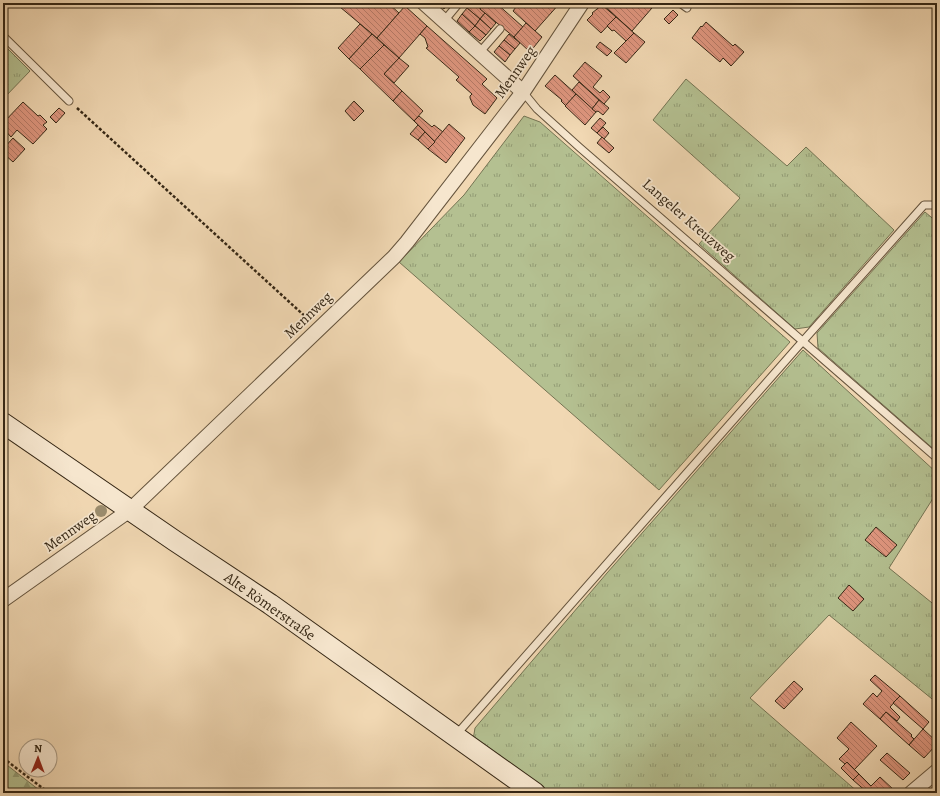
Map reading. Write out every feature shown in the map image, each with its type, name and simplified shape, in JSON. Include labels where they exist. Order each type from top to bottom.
[{"type":"street","name":"Langeler Kreuzweg","points":[[424,3],[523,92]]},
{"type":"street","name":"Mennweg","points":[[3,600],[130,510],[394,258],[523,92],[582,3]]},
{"type":"street","name":"Alte Römerstraße","points":[[3,423],[175,542],[276,609],[535,793]]},
{"type":"street","points":[[911,793],[937,771]]},
{"type":"lane","points":[[444,21],[459,3]]},
{"type":"lane","points":[[680,3],[687,8]]},
{"type":"lane","points":[[479,53],[500,29]]},
{"type":"lane","points":[[3,36],[68,101]]},
{"type":"lane","name":"Langeler Kreuzweg","points":[[523,92],[542,114],[937,458]]},
{"type":"lane","points":[[455,736],[924,205],[937,205]]},
{"type":"path","points":[[68,101],[319,329]]},
{"type":"path","points":[[3,758],[49,793]]},
{"type":"green space","points":[[3,44],[30,71],[3,99]]},
{"type":"green space","points":[[686,79],[787,166],[806,147],[894,230],[809,327],[795,329],[699,244],[740,198],[653,120]]},
{"type":"green space","points":[[524,116],[540,122],[790,342],[659,490],[399,262],[464,195]]},
{"type":"green space","points":[[925,212],[937,222],[937,452],[818,348],[817,333]]},
{"type":"green space","points":[[803,350],[937,473],[937,492],[889,568],[937,607],[937,703],[829,615],[750,698],[859,793],[552,793],[473,740],[475,728],[607,573]]},
{"type":"green space","points":[[3,762],[18,774],[18,778],[24,778],[43,793],[3,793]]},
{"type":"building","points":[[343,3],[388,3],[399,13],[377,38],[340,7]]},
{"type":"building","points":[[436,3],[449,3],[444,9]]},
{"type":"building","points":[[474,3],[485,13],[480,19],[467,8]]},
{"type":"building","points":[[486,3],[496,3],[523,27],[514,37],[480,9]]},
{"type":"building","points":[[519,3],[560,3],[535,31],[513,11]]},
{"type":"building","points":[[601,3],[646,3],[652,8],[632,31]]},
{"type":"building","points":[[650,3],[660,3],[655,8]]},
{"type":"building","points":[[602,5],[616,17],[601,33],[587,20],[593,14],[592,13]]},
{"type":"building","points":[[405,6],[427,26],[399,58],[377,38]]},
{"type":"building","points":[[467,8],[480,19],[475,26],[462,14]]},
{"type":"building","points":[[673,10],[678,15],[669,24],[664,19]]},
{"type":"building","points":[[485,13],[496,23],[491,29],[480,19]]},
{"type":"building","points":[[462,14],[475,26],[469,32],[457,21]]},
{"type":"building","points":[[616,17],[634,33],[626,41],[607,26]]},
{"type":"building","points":[[480,19],[491,29],[486,35],[475,26]]},
{"type":"building","points":[[706,22],[733,46],[735,44],[744,52],[731,66],[723,58],[720,62],[692,38]]},
{"type":"building","points":[[526,23],[542,37],[530,52],[514,37]]},
{"type":"building","points":[[360,24],[372,34],[349,59],[338,48]]},
{"type":"building","points":[[427,26],[487,79],[482,84],[497,98],[485,114],[473,105],[470,98],[472,94],[456,80],[459,77],[426,48],[428,47],[425,38],[420,34]]},
{"type":"building","points":[[475,26],[486,35],[480,41],[469,32]]},
{"type":"building","points":[[634,33],[645,42],[626,63],[614,53]]},
{"type":"building","points":[[372,34],[384,45],[360,69],[349,59]]},
{"type":"building","points":[[509,34],[520,43],[515,49],[504,40]]},
{"type":"building","points":[[504,40],[515,49],[510,55],[499,46]]},
{"type":"building","points":[[600,42],[612,51],[607,56],[596,47]]},
{"type":"building","points":[[384,45],[399,58],[384,74],[402,91],[393,101],[360,69]]},
{"type":"building","points":[[499,46],[510,55],[505,62],[494,52]]},
{"type":"building","points":[[399,58],[409,66],[394,83],[384,74]]},
{"type":"building","points":[[585,62],[602,76],[593,87],[600,93],[603,90],[610,97],[604,104],[573,76]]},
{"type":"building","points":[[555,75],[576,94],[566,106],[561,101],[562,100],[545,86]]},
{"type":"building","points":[[579,82],[599,100],[592,109],[572,90]]},
{"type":"building","points":[[402,91],[423,111],[414,121],[393,101]]},
{"type":"building","points":[[576,94],[596,112],[585,125],[565,106]]},
{"type":"building","points":[[599,100],[609,108],[603,115],[592,109]]},
{"type":"building","points":[[354,101],[364,111],[354,121],[345,111]]},
{"type":"building","points":[[23,102],[47,122],[43,125],[47,129],[33,144],[17,130],[11,137],[3,128],[3,123]]},
{"type":"building","points":[[59,108],[65,113],[56,123],[50,117]]},
{"type":"building","points":[[419,116],[432,127],[434,125],[443,132],[435,142],[414,121]]},
{"type":"building","points":[[600,118],[606,123],[597,133],[591,128]]},
{"type":"building","points":[[449,124],[465,138],[446,163],[428,149]]},
{"type":"building","points":[[418,125],[425,132],[418,140],[410,134]]},
{"type":"building","points":[[603,127],[609,133],[604,139],[597,133]]},
{"type":"building","points":[[425,132],[435,142],[428,149],[418,140]]},
{"type":"building","points":[[602,137],[614,148],[609,153],[597,143]]},
{"type":"building","points":[[13,138],[25,149],[13,162],[3,153],[3,149]]},
{"type":"building","points":[[876,527],[897,545],[886,557],[865,540]]},
{"type":"building","points":[[849,585],[864,599],[853,611],[838,598]]},
{"type":"building","points":[[875,675],[900,696],[890,707],[900,717],[897,721],[886,712],[880,719],[863,704],[873,693],[877,697],[882,691],[870,680]]},
{"type":"building","points":[[794,681],[803,689],[784,709],[775,701]]},
{"type":"building","points":[[900,696],[929,722],[923,729],[893,703]]},
{"type":"building","points":[[886,712],[912,735],[911,736],[914,739],[909,745],[880,719]]},
{"type":"building","points":[[851,722],[877,746],[854,770],[847,762],[845,764],[839,759],[849,749],[837,738]]},
{"type":"building","points":[[923,729],[937,742],[937,744],[924,758],[909,745]]},
{"type":"building","points":[[887,753],[910,773],[903,780],[880,760]]},
{"type":"building","points":[[847,762],[859,774],[853,780],[841,768]]},
{"type":"building","points":[[859,774],[871,786],[880,777],[894,790],[891,793],[868,793],[853,780]]}]
